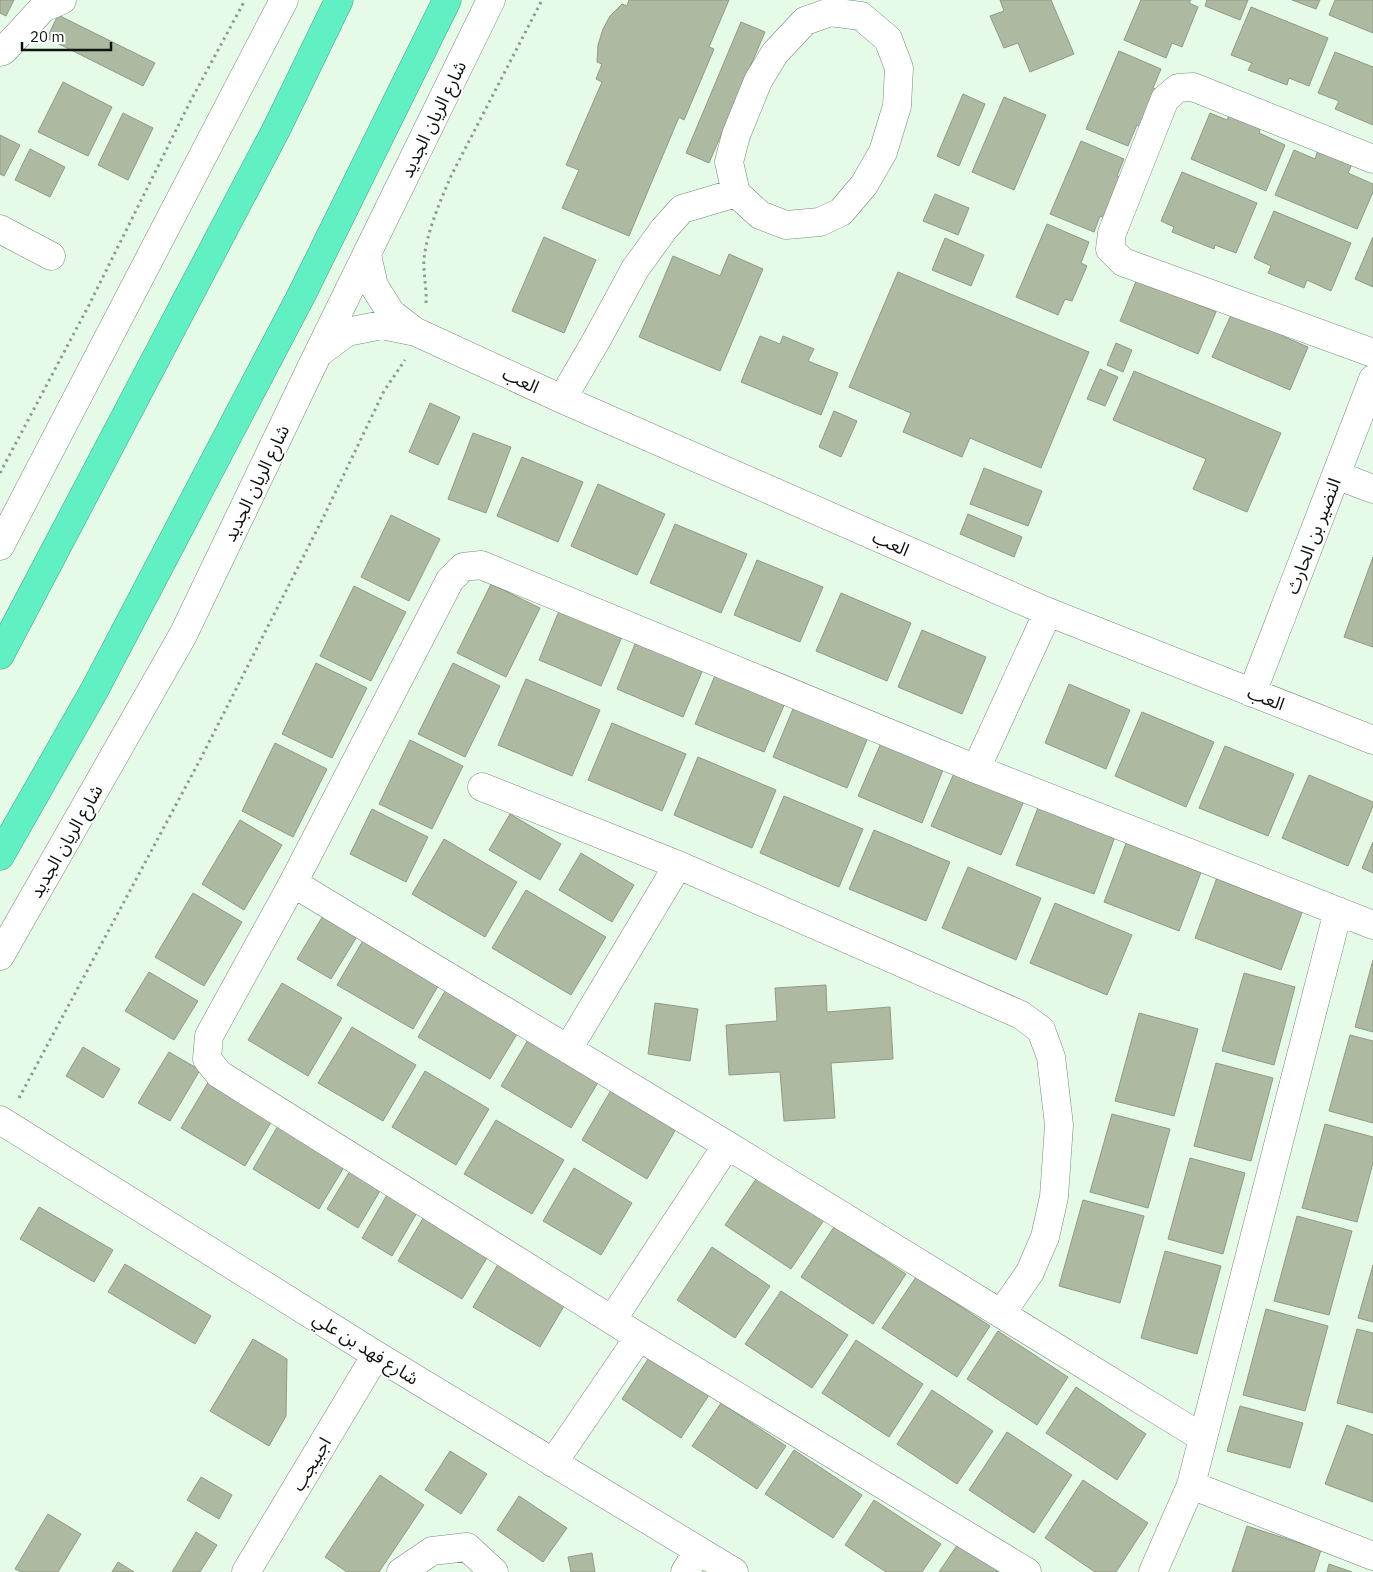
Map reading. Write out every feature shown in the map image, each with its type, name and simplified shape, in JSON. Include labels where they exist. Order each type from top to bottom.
[{"type":"highway","points":[[0,655],[277,128],[338,0]]},
{"type":"highway","points":[[0,856],[95,689],[302,294],[447,0]]},
{"type":"street","points":[[0,52],[43,8],[62,0]]},
{"type":"street","points":[[2,537],[284,0]]},
{"type":"street","name":"شارع الريان الجديد","points":[[0,956],[183,635],[491,0]]},
{"type":"street","points":[[830,12],[861,16],[888,38],[899,68],[897,106],[883,152],[864,186],[841,212],[820,222],[786,225],[760,215],[736,192],[729,162],[736,135],[758,81],[775,53],[805,21],[830,12]]},
{"type":"street","points":[[1373,159],[1193,87],[1178,88],[1164,99],[1112,233],[1110,249],[1122,262],[1373,353]]},
{"type":"street","points":[[562,399],[635,269],[664,229],[682,209],[736,192]]},
{"type":"street","points":[[0,229],[51,256]]},
{"type":"street","name":"العب","points":[[368,255],[374,286],[386,307],[416,332]]},
{"type":"street","name":"العب","points":[[319,353],[347,332],[382,324],[416,332],[562,399],[1048,612],[1373,740]]},
{"type":"street","name":"النضير بن الحارث","points":[[1252,693],[1373,379]]},
{"type":"street","points":[[1336,476],[1373,490]]},
{"type":"street","points":[[1027,1572],[639,1337],[220,1074],[207,1059],[209,1036],[293,883],[450,580],[463,567],[481,565],[976,769],[1373,925]]},
{"type":"street","points":[[976,769],[1048,612]]},
{"type":"street","points":[[482,787],[678,865],[1021,1015],[1040,1030],[1052,1057],[1059,1125],[1054,1197],[1045,1236],[1030,1272],[1001,1314]]},
{"type":"street","points":[[568,1049],[678,865]]},
{"type":"street","points":[[293,883],[727,1145],[1203,1438]]},
{"type":"street","points":[[1153,1572],[1191,1484],[1338,911]]},
{"type":"street","name":"شارع فهد بن علي","points":[[3,1122],[553,1463],[692,1561],[734,1572]]},
{"type":"street","points":[[612,1320],[727,1145]]},
{"type":"street","points":[[553,1463],[639,1337]]},
{"type":"street","name":"اجبيجب","points":[[246,1572],[376,1355]]},
{"type":"street","points":[[1191,1484],[1373,1556]]},
{"type":"street","points":[[401,1572],[432,1551],[467,1547],[494,1572]]},
{"type":"path","points":[[0,474],[89,305],[190,102],[245,0]]},
{"type":"path","points":[[3,1122],[201,758],[324,516],[384,391],[410,351],[426,301],[424,260],[441,200],[451,176],[542,0]]},
{"type":"building","points":[[0,0],[14,0],[6,16],[0,13]]},
{"type":"building","points":[[629,0],[729,0],[709,47],[714,49],[684,120],[679,117],[629,236],[562,208],[579,170],[566,165],[602,82],[596,79],[602,64],[597,62],[598,45],[603,29],[610,16],[622,4],[627,6]]},
{"type":"building","points":[[1000,0],[1051,0],[1074,54],[1030,72],[1018,43],[1004,48],[990,16],[1004,11]]},
{"type":"building","points":[[1141,0],[1191,0],[1189,3],[1198,7],[1182,47],[1172,43],[1166,58],[1124,40]]},
{"type":"building","points":[[1207,0],[1248,0],[1240,20],[1205,6]]},
{"type":"building","points":[[1292,0],[1320,0],[1316,9]]},
{"type":"building","points":[[1335,0],[1373,0],[1373,33],[1329,15]]},
{"type":"building","points":[[1251,7],[1328,38],[1309,86],[1289,78],[1287,85],[1248,70],[1252,63],[1231,55]]},
{"type":"building","points":[[58,15],[155,63],[143,86],[47,38]]},
{"type":"building","points":[[741,22],[765,32],[709,163],[686,153]]},
{"type":"building","points":[[1119,51],[1161,69],[1153,88],[1161,92],[1145,129],[1137,125],[1128,146],[1086,129]]},
{"type":"building","points":[[1335,52],[1373,67],[1373,125],[1335,109],[1339,101],[1318,93]]},
{"type":"building","points":[[63,82],[112,107],[88,156],[38,132]]},
{"type":"building","points":[[963,94],[985,104],[959,166],[937,156]]},
{"type":"building","points":[[1004,97],[1046,115],[1014,190],[972,172]]},
{"type":"building","points":[[123,113],[153,128],[128,180],[98,165]]},
{"type":"building","points":[[1210,113],[1227,120],[1230,113],[1261,126],[1259,133],[1285,145],[1266,191],[1191,159]]},
{"type":"building","points":[[0,135],[20,145],[4,176],[0,174]]},
{"type":"building","points":[[1081,141],[1124,159],[1117,176],[1124,179],[1107,219],[1100,216],[1094,232],[1050,214]]},
{"type":"building","points":[[30,149],[65,167],[50,197],[15,180]]},
{"type":"building","points":[[1294,150],[1315,159],[1318,150],[1352,164],[1348,173],[1373,184],[1373,192],[1357,229],[1275,195]]},
{"type":"building","points":[[1182,172],[1257,203],[1236,253],[1215,245],[1214,249],[1172,232],[1174,227],[1161,221]]},
{"type":"building","points":[[935,194],[969,208],[958,235],[923,221]]},
{"type":"building","points":[[1274,211],[1351,243],[1331,291],[1307,280],[1304,288],[1268,273],[1271,266],[1254,258]]},
{"type":"building","points":[[1047,224],[1089,242],[1081,263],[1087,266],[1072,301],[1065,299],[1058,315],[1016,297]]},
{"type":"building","points":[[544,237],[596,260],[564,333],[512,311]]},
{"type":"building","points":[[1373,237],[1373,287],[1355,279]]},
{"type":"building","points":[[945,238],[984,255],[971,286],[932,270]]},
{"type":"building","points":[[729,254],[763,269],[720,371],[639,337],[673,256],[720,276]]},
{"type":"building","points":[[898,272],[1089,352],[1041,468],[970,438],[962,457],[903,432],[911,413],[849,387]]},
{"type":"building","points":[[1137,279],[1216,312],[1198,354],[1120,321]]},
{"type":"building","points":[[1231,315],[1285,329],[1282,336],[1308,347],[1290,390],[1212,357]]},
{"type":"building","points":[[760,336],[780,344],[783,336],[814,349],[808,361],[838,373],[821,415],[741,382]]},
{"type":"building","points":[[1116,343],[1132,350],[1123,372],[1107,365]]},
{"type":"building","points":[[1100,369],[1118,377],[1105,406],[1087,399]]},
{"type":"building","points":[[1134,371],[1281,433],[1247,512],[1193,489],[1206,459],[1113,420]]},
{"type":"building","points":[[430,403],[460,417],[438,465],[409,452]]},
{"type":"building","points":[[834,411],[857,421],[841,457],[819,447]]},
{"type":"building","points":[[473,433],[511,447],[486,513],[448,499]]},
{"type":"building","points":[[522,457],[583,482],[558,542],[497,516]]},
{"type":"building","points":[[984,468],[1042,491],[1028,526],[970,504]]},
{"type":"building","points":[[598,484],[665,514],[637,575],[571,546]]},
{"type":"building","points":[[968,514],[1022,537],[1014,557],[960,534]]},
{"type":"building","points":[[391,515],[440,539],[409,601],[361,577]]},
{"type":"building","points":[[675,524],[747,554],[721,613],[650,583]]},
{"type":"building","points":[[1373,557],[1373,647],[1344,637]]},
{"type":"building","points":[[757,560],[823,587],[800,642],[734,615]]},
{"type":"building","points":[[491,584],[540,608],[506,677],[457,653]]},
{"type":"building","points":[[354,586],[406,612],[371,681],[320,656]]},
{"type":"building","points":[[841,593],[911,623],[887,681],[816,651]]},
{"type":"building","points":[[561,606],[624,632],[601,686],[539,660]]},
{"type":"building","points":[[922,630],[986,657],[962,714],[898,687]]},
{"type":"building","points":[[637,639],[704,667],[683,717],[617,689]]},
{"type":"building","points":[[316,663],[367,688],[332,758],[282,734]]},
{"type":"building","points":[[453,663],[500,686],[465,757],[418,734]]},
{"type":"building","points":[[716,673],[785,703],[764,752],[695,724]]},
{"type":"building","points":[[526,679],[600,710],[572,776],[498,745]]},
{"type":"building","points":[[1069,684],[1130,710],[1106,769],[1045,743]]},
{"type":"building","points":[[795,704],[869,735],[847,788],[773,757]]},
{"type":"building","points":[[1142,712],[1214,742],[1186,807],[1115,776]]},
{"type":"building","points":[[612,723],[686,754],[662,811],[588,780]]},
{"type":"building","points":[[410,740],[463,766],[432,829],[379,804]]},
{"type":"building","points":[[275,743],[327,769],[293,837],[242,811]]},
{"type":"building","points":[[881,743],[943,770],[922,823],[858,796]]},
{"type":"building","points":[[1225,746],[1294,774],[1268,836],[1199,808]]},
{"type":"building","points":[[698,757],[776,790],[752,848],[674,815]]},
{"type":"building","points":[[955,771],[1024,801],[1001,855],[931,826]]},
{"type":"building","points":[[1309,775],[1373,802],[1348,866],[1282,838]]},
{"type":"building","points":[[784,796],[863,829],[839,887],[760,853]]},
{"type":"building","points":[[1039,805],[1116,834],[1094,894],[1016,865]]},
{"type":"building","points":[[372,809],[428,837],[406,882],[350,854]]},
{"type":"building","points":[[510,814],[561,844],[540,880],[489,850]]},
{"type":"building","points":[[240,820],[282,845],[244,910],[202,884]]},
{"type":"building","points":[[874,830],[950,862],[926,921],[849,889]]},
{"type":"building","points":[[1128,838],[1203,867],[1179,931],[1104,902]]},
{"type":"building","points":[[444,839],[517,882],[485,937],[412,894]]},
{"type":"building","points":[[1373,842],[1373,873],[1362,868]]},
{"type":"building","points":[[581,853],[634,885],[612,922],[559,890]]},
{"type":"building","points":[[968,867],[1041,898],[1016,960],[942,928]]},
{"type":"building","points":[[1218,875],[1304,907],[1281,970],[1195,938]]},
{"type":"building","points":[[526,890],[606,937],[571,995],[492,948]]},
{"type":"building","points":[[193,893],[242,922],[204,986],[155,957]]},
{"type":"building","points":[[1055,903],[1132,935],[1107,995],[1030,963]]},
{"type":"building","points":[[327,909],[361,930],[331,979],[297,959]]},
{"type":"building","points":[[368,932],[444,976],[413,1029],[337,985]]},
{"type":"building","points":[[1373,960],[1373,1032],[1355,1027]]},
{"type":"building","points":[[149,972],[198,1001],[174,1040],[125,1011]]},
{"type":"building","points":[[1244,973],[1295,987],[1274,1065],[1222,1051]]},
{"type":"building","points":[[451,981],[523,1024],[490,1079],[418,1037]]},
{"type":"building","points":[[282,983],[342,1018],[308,1076],[248,1040]]},
{"type":"building","points":[[826,985],[827,1012],[890,1007],[893,1059],[831,1063],[835,1118],[784,1121],[780,1072],[729,1075],[726,1025],[777,1021],[775,988]]},
{"type":"building","points":[[655,1003],[698,1009],[690,1061],[648,1054]]},
{"type":"building","points":[[1139,1013],[1198,1029],[1174,1116],[1115,1101]]},
{"type":"building","points":[[352,1027],[416,1065],[383,1121],[318,1083]]},
{"type":"building","points":[[532,1033],[603,1074],[571,1128],[501,1086]]},
{"type":"building","points":[[1350,1035],[1373,1041],[1373,1123],[1329,1111]]},
{"type":"building","points":[[83,1047],[120,1069],[103,1098],[66,1076]]},
{"type":"building","points":[[169,1052],[200,1070],[170,1121],[138,1103]]},
{"type":"building","points":[[1216,1063],[1273,1078],[1251,1161],[1194,1146]]},
{"type":"building","points":[[425,1071],[489,1109],[456,1165],[392,1127]]},
{"type":"building","points":[[209,1081],[273,1119],[245,1166],[181,1128]]},
{"type":"building","points":[[614,1085],[679,1124],[647,1179],[582,1140]]},
{"type":"building","points":[[1112,1114],[1170,1129],[1148,1208],[1090,1192]]},
{"type":"building","points":[[496,1120],[564,1160],[532,1214],[464,1174]]},
{"type":"building","points":[[279,1124],[346,1164],[319,1209],[253,1169]]},
{"type":"building","points":[[1325,1124],[1373,1137],[1373,1163],[1357,1222],[1302,1208]]},
{"type":"building","points":[[1190,1158],[1245,1173],[1223,1254],[1168,1239]]},
{"type":"building","points":[[353,1166],[384,1184],[358,1228],[327,1209]]},
{"type":"building","points":[[574,1168],[632,1203],[601,1255],[543,1221]]},
{"type":"building","points":[[758,1176],[824,1220],[791,1269],[725,1225]]},
{"type":"building","points":[[388,1193],[418,1211],[392,1256],[362,1238]]},
{"type":"building","points":[[1083,1200],[1144,1216],[1120,1303],[1059,1286]]},
{"type":"building","points":[[39,1207],[113,1250],[94,1282],[20,1239]]},
{"type":"building","points":[[425,1215],[490,1253],[462,1299],[398,1261]]},
{"type":"building","points":[[1297,1216],[1352,1231],[1329,1315],[1274,1301]]},
{"type":"building","points":[[834,1227],[906,1274],[873,1324],[801,1277]]},
{"type":"building","points":[[712,1247],[770,1286],[735,1338],[677,1300]]},
{"type":"building","points":[[1165,1251],[1221,1266],[1197,1354],[1141,1338]]},
{"type":"building","points":[[500,1261],[567,1301],[540,1347],[473,1307]]},
{"type":"building","points":[[125,1264],[211,1316],[195,1344],[108,1292]]},
{"type":"building","points":[[1373,1265],[1373,1322],[1358,1318]]},
{"type":"building","points":[[916,1277],[990,1326],[957,1377],[882,1328]]},
{"type":"building","points":[[781,1291],[848,1335],[812,1388],[745,1344]]},
{"type":"building","points":[[1266,1309],[1328,1326],[1305,1411],[1243,1395]]},
{"type":"building","points":[[1357,1329],[1373,1333],[1373,1413],[1337,1403]]},
{"type":"building","points":[[998,1331],[1068,1377],[1037,1425],[967,1379]]},
{"type":"building","points":[[253,1339],[287,1359],[286,1416],[269,1446],[210,1411]]},
{"type":"building","points":[[856,1340],[923,1384],[889,1437],[822,1393]]},
{"type":"building","points":[[650,1356],[709,1395],[681,1438],[622,1399]]},
{"type":"building","points":[[1076,1387],[1146,1434],[1117,1480],[1046,1433]]},
{"type":"building","points":[[932,1390],[993,1431],[957,1484],[897,1444]]},
{"type":"building","points":[[721,1403],[786,1446],[757,1489],[692,1446]]},
{"type":"building","points":[[1240,1406],[1303,1423],[1290,1468],[1227,1451]]},
{"type":"building","points":[[1347,1425],[1373,1435],[1373,1502],[1325,1484]]},
{"type":"building","points":[[1007,1432],[1072,1475],[1034,1533],[969,1490]]},
{"type":"building","points":[[794,1450],[862,1495],[833,1538],[765,1494]]},
{"type":"building","points":[[450,1451],[487,1474],[461,1514],[425,1490]]},
{"type":"building","points":[[380,1475],[424,1505],[379,1572],[347,1572],[325,1557]]},
{"type":"building","points":[[201,1477],[232,1495],[219,1519],[187,1500]]},
{"type":"building","points":[[1083,1480],[1148,1523],[1116,1572],[1095,1572],[1045,1538]]},
{"type":"building","points":[[519,1496],[567,1528],[543,1562],[497,1530]]},
{"type":"building","points":[[874,1500],[941,1544],[922,1572],[886,1572],[845,1545]]},
{"type":"building","points":[[48,1514],[81,1534],[58,1572],[21,1572],[15,1569]]},
{"type":"building","points":[[1247,1526],[1321,1550],[1314,1572],[1232,1572]]},
{"type":"building","points":[[196,1532],[217,1545],[200,1572],[172,1572]]},
{"type":"building","points":[[958,1544],[1000,1572],[939,1572]]},
{"type":"building","points":[[592,1553],[595,1572],[571,1572],[568,1557]]},
{"type":"building","points":[[118,1562],[134,1572],[112,1572]]},
{"type":"building","points":[[1329,1564],[1352,1572],[1327,1572]]}]
